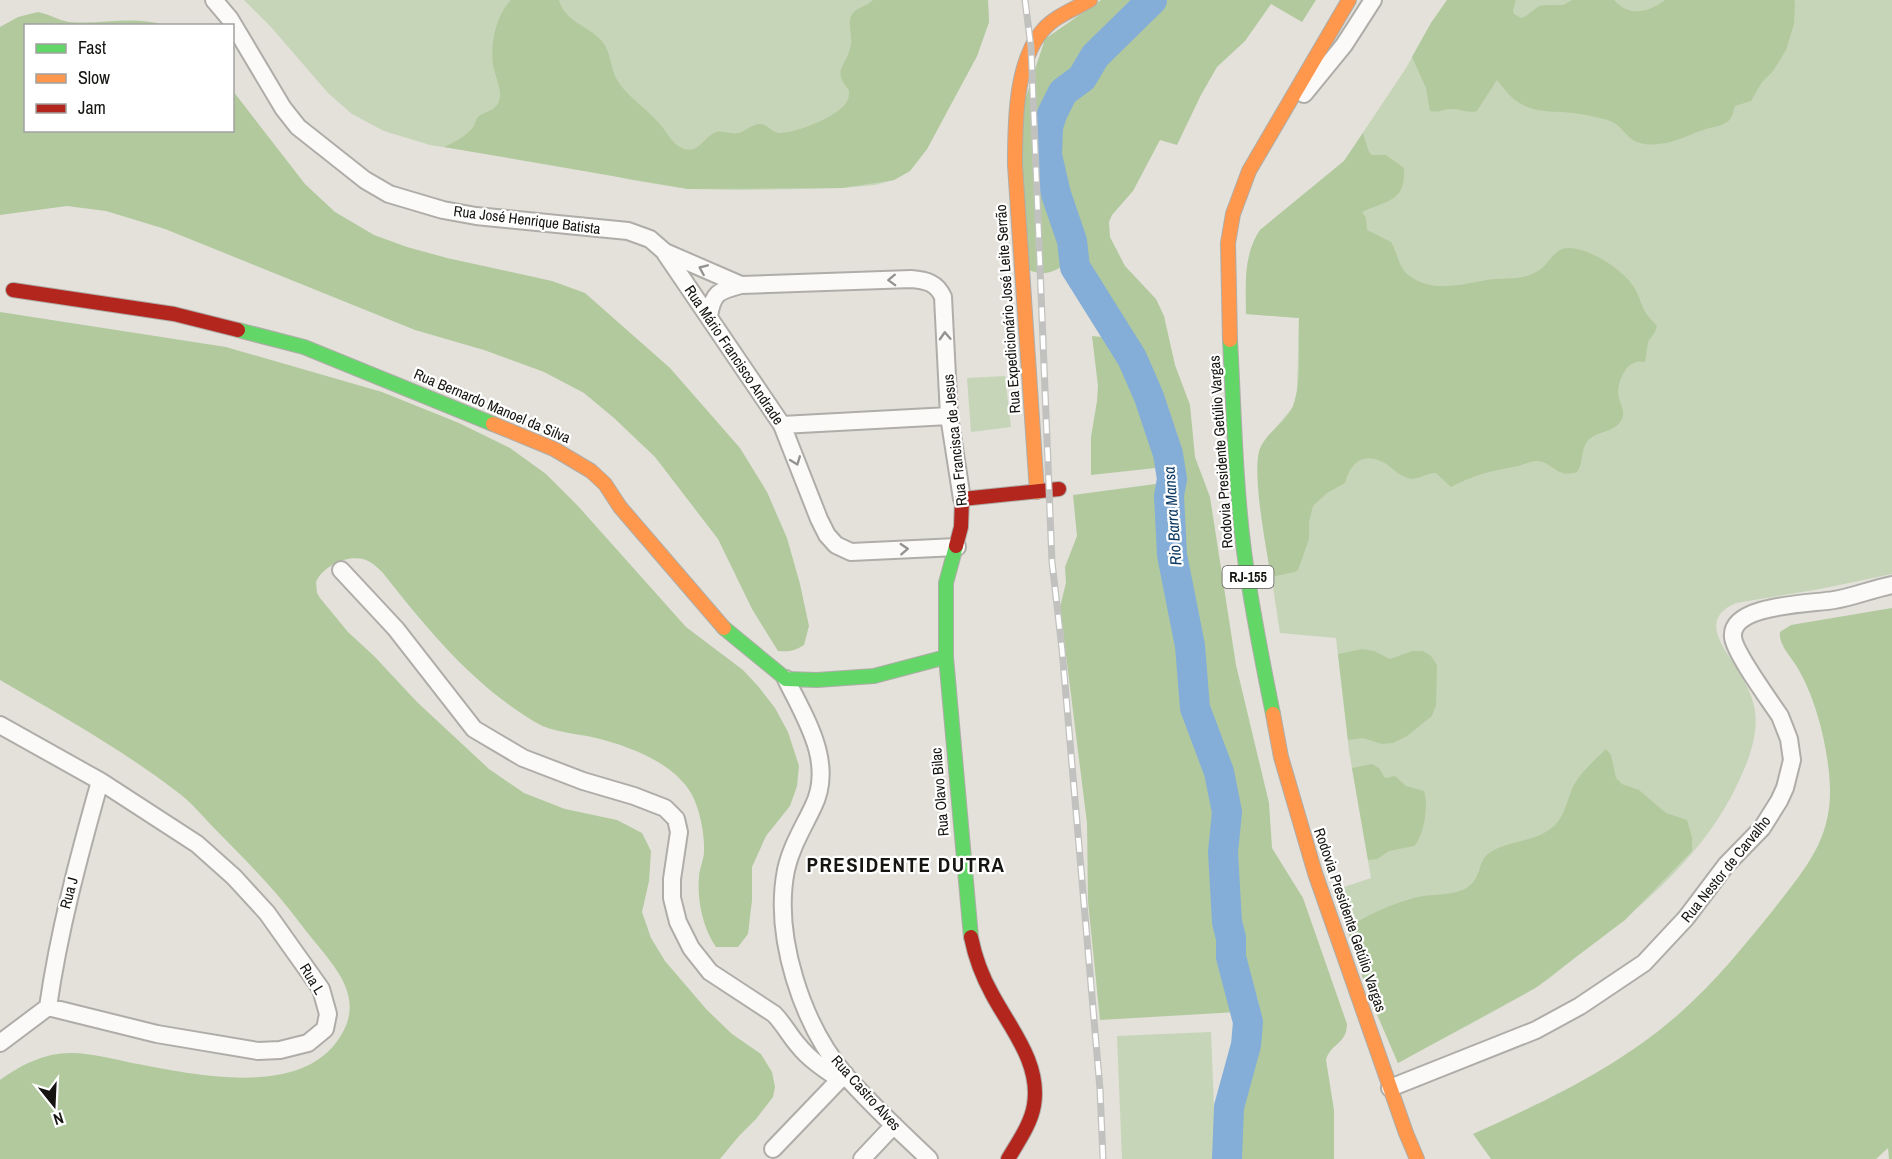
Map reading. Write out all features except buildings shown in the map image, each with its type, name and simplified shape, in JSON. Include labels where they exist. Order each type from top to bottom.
[{"type":"street","name":"Rua José Henrique Batista","points":[[214,0],[233,24]]},
{"type":"street","name":"Rua Expedicionário José Leite Serrão","points":[[1037,492],[1015,165],[1015,124],[1031,47],[1045,29],[1090,0]]},
{"type":"street","name":"Rodovia Presidente Getúlio Vargas","points":[[1348,0],[1270,132],[1243,186],[1233,214],[1228,243],[1232,374],[1244,549],[1252,606],[1281,757],[1315,873],[1417,1159]]},
{"type":"street","points":[[1270,132],[1344,45],[1373,0]]},
{"type":"street","name":"Rua José Henrique Batista","points":[[234,26],[298,127],[365,180],[389,194],[443,210],[476,216],[628,231],[650,239],[665,252],[741,285]]},
{"type":"street","points":[[1329,33],[1327,42],[1329,47],[1334,49],[1344,45]]},
{"type":"street","name":"Rua Mário Francisco Andrade","points":[[665,252],[782,425],[819,519],[836,545],[851,552],[957,547]]},
{"type":"street","name":"Rua José Henrique Batista","points":[[709,316],[711,302],[715,296],[724,290],[741,285],[922,280],[939,288],[944,297]]},
{"type":"street","name":"Rua Bernardo Manoel da Silva","points":[[13,290],[174,314],[304,347],[554,449],[591,471],[605,484],[620,507],[722,626],[786,679]]},
{"type":"street","name":"Rua Francisca de Jesus","points":[[944,297],[949,416],[962,499],[961,527],[957,547]]},
{"type":"street","points":[[782,425],[949,416]]},
{"type":"street","points":[[962,499],[1059,489]]},
{"type":"street","name":"Rua Olavo Bilac","points":[[957,547],[946,583],[946,657],[968,923],[971,943],[985,981],[1024,1053],[1034,1080],[1034,1104],[1029,1119],[1008,1159]]},
{"type":"street","points":[[340,570],[396,629],[474,729],[523,758],[583,781],[655,804],[665,808],[676,819],[679,832],[672,879],[672,898],[678,922],[691,948],[710,972],[774,1014],[808,1056],[842,1076],[772,1149]]},
{"type":"street","name":"Rua Nestor de Carvalho","points":[[1390,1088],[1517,1038],[1557,1019],[1627,975],[1657,950],[1686,918],[1726,865],[1762,828],[1779,801],[1790,773],[1791,750],[1786,728],[1738,651],[1732,634],[1736,624],[1747,616],[1767,609],[1832,600],[1892,585]]},
{"type":"street","points":[[786,679],[817,680],[874,676],[946,657]]},
{"type":"street","name":"Rua Castro Alves","points":[[786,679],[817,746],[822,770],[822,782],[814,805],[795,841],[786,870],[783,901],[786,938],[804,1004],[842,1076],[929,1159]]},
{"type":"street","points":[[0,725],[99,781]]},
{"type":"street","name":"Rua L","points":[[48,1007],[157,1034],[258,1051],[280,1050],[308,1043],[322,1033],[328,1019],[326,1002],[317,982],[249,892],[197,844],[99,781]]},
{"type":"street","name":"Rua J","points":[[48,1007],[64,911],[99,781]]},
{"type":"street","points":[[0,1043],[48,1007]]},
{"type":"street","points":[[862,1159],[894,1125]]},
{"type":"green space","points":[[244,0],[988,0],[989,22],[977,56],[927,149],[910,171],[894,180],[875,185],[842,188],[688,189],[631,180],[583,169],[430,145],[384,131],[352,114],[328,93],[271,27]]},
{"type":"green space","points":[[511,0],[559,0],[571,18],[604,44],[616,78],[626,92],[658,122],[674,142],[688,150],[697,148],[716,132],[739,133],[760,124],[777,133],[787,132],[806,127],[834,114],[847,101],[849,95],[849,90],[840,72],[851,44],[851,16],[873,0],[988,0],[989,22],[977,56],[927,149],[910,171],[894,180],[842,188],[688,189],[444,147],[468,133],[478,117],[493,109],[499,101],[500,91],[493,65],[493,39],[501,14]]},
{"type":"green space","points":[[1101,0],[1143,0],[1069,75],[1052,98],[1043,136],[1043,178],[1049,211],[1062,240],[1065,264],[1048,273],[1034,272],[1029,270],[1019,118],[1045,39]]},
{"type":"green space","points":[[1162,0],[1316,0],[1302,22],[1271,4],[1245,41],[1217,67],[1177,145],[1160,140],[1133,191],[1112,215],[1109,222],[1110,237],[1125,266],[1156,299],[1164,316],[1175,365],[1190,405],[1195,457],[1210,497],[1236,665],[1269,803],[1272,848],[1303,898],[1347,1024],[1344,1036],[1331,1050],[1326,1060],[1334,1110],[1334,1159],[1238,1159],[1238,1102],[1242,1083],[1258,1056],[1258,1000],[1239,957],[1232,917],[1231,852],[1236,825],[1235,815],[1224,768],[1200,704],[1203,687],[1201,664],[1179,545],[1177,469],[1144,363],[1100,302],[1086,278],[1057,168],[1058,130],[1073,96],[1101,59]]},
{"type":"green space","points":[[1447,0],[1892,0],[1892,574],[1736,603],[1725,610],[1718,617],[1717,634],[1748,689],[1754,705],[1756,722],[1753,745],[1745,766],[1717,821],[1663,885],[1551,978],[1517,999],[1398,1063],[1367,991],[1335,890],[1371,878],[1349,751],[1336,638],[1280,633],[1262,516],[1258,479],[1259,450],[1293,407],[1297,390],[1299,318],[1246,314],[1246,281],[1248,260],[1260,230],[1344,161],[1406,68],[1431,23]]},
{"type":"green space","points":[[1447,0],[1516,0],[1514,14],[1521,18],[1539,6],[1563,5],[1572,0],[1614,0],[1632,11],[1652,8],[1665,0],[1794,0],[1795,3],[1794,24],[1786,50],[1751,101],[1735,106],[1727,122],[1674,141],[1649,144],[1634,141],[1610,121],[1566,112],[1528,108],[1505,91],[1497,80],[1477,111],[1448,109],[1430,111],[1426,88],[1412,57]]},
{"type":"green space","points":[[38,12],[69,22],[128,20],[160,24],[24,24],[24,132],[234,132],[234,92],[305,184],[335,212],[374,235],[447,258],[552,281],[585,293],[670,368],[740,448],[767,492],[787,538],[809,626],[804,645],[791,651],[778,651],[752,609],[718,539],[655,457],[584,393],[544,372],[484,350],[415,330],[165,229],[106,211],[67,206],[0,215],[0,27],[18,17]]},
{"type":"green space","points":[[1363,133],[1372,155],[1386,155],[1404,168],[1402,188],[1398,194],[1387,202],[1362,212],[1366,218],[1367,230],[1391,242],[1401,265],[1411,277],[1436,286],[1518,278],[1536,272],[1563,249],[1577,249],[1599,258],[1626,277],[1645,312],[1657,326],[1648,342],[1645,362],[1629,366],[1620,380],[1618,392],[1623,412],[1622,419],[1615,427],[1595,435],[1587,442],[1577,472],[1570,474],[1560,472],[1547,464],[1534,461],[1482,474],[1451,487],[1436,473],[1411,479],[1402,476],[1380,461],[1366,458],[1355,464],[1345,483],[1327,493],[1313,506],[1309,522],[1309,539],[1298,570],[1271,577],[1258,493],[1258,460],[1263,443],[1286,418],[1296,397],[1299,375],[1299,318],[1246,314],[1248,260],[1260,230],[1344,161]]},
{"type":"green space","points":[[1087,310],[1110,331],[1128,355],[1165,467],[1091,475],[1091,437],[1098,386],[1092,336],[1102,337]]},
{"type":"green space","points":[[0,312],[226,347],[382,392],[459,423],[510,448],[546,474],[578,506],[686,627],[743,670],[758,686],[775,708],[788,732],[799,766],[797,786],[790,806],[766,836],[752,867],[752,900],[748,934],[738,947],[716,947],[704,923],[700,905],[699,875],[704,854],[701,819],[693,796],[681,780],[660,763],[634,750],[596,738],[542,726],[512,707],[452,655],[383,573],[369,561],[356,558],[343,560],[324,571],[316,582],[320,598],[348,632],[417,702],[489,769],[524,793],[565,809],[617,820],[642,833],[651,851],[649,881],[642,912],[651,938],[665,961],[707,1010],[732,1034],[761,1054],[772,1072],[775,1087],[773,1097],[720,1159],[0,1159],[0,1080],[33,1061],[51,1055],[79,1053],[187,1073],[242,1078],[270,1076],[295,1071],[317,1060],[335,1044],[345,1027],[350,1011],[349,996],[343,982],[325,954],[250,864],[189,802],[114,748],[0,680]]},
{"type":"green space","points":[[1005,376],[1011,427],[971,432],[967,378]]},
{"type":"green space","points":[[1163,483],[1161,537],[1186,705],[1192,737],[1219,815],[1214,848],[1226,963],[1237,1012],[1100,1020],[1088,901],[1087,823],[1060,607],[1066,583],[1065,567],[1077,536],[1073,495]]},
{"type":"green space","points":[[1892,608],[1892,1159],[1889,1159],[1888,1148],[1876,1159],[1491,1159],[1473,1134],[1581,1081],[1657,1032],[1693,1001],[1717,976],[1796,881],[1821,840],[1829,807],[1830,789],[1824,742],[1816,710],[1804,680],[1783,646],[1780,632],[1791,625]]},
{"type":"green space","points":[[1362,649],[1374,651],[1390,659],[1412,651],[1423,651],[1431,656],[1437,665],[1436,705],[1432,716],[1407,736],[1393,743],[1382,744],[1363,738],[1348,740],[1338,654]]},
{"type":"green space","points":[[1606,749],[1611,755],[1616,778],[1622,784],[1639,790],[1666,813],[1687,820],[1692,837],[1692,851],[1625,920],[1535,988],[1398,1063],[1367,991],[1347,928],[1397,903],[1448,894],[1468,887],[1476,879],[1489,853],[1538,836],[1557,823],[1578,778]]},
{"type":"green space","points":[[1372,764],[1379,768],[1385,778],[1395,776],[1406,786],[1424,791],[1426,811],[1423,828],[1414,846],[1389,851],[1377,859],[1368,860],[1352,768]]},
{"type":"green space","points":[[1211,1032],[1216,1159],[1122,1159],[1117,1036]]},
{"type":"waterway","name":"Rio Barra Mansa","points":[[1152,0],[1095,56],[1082,78],[1063,92],[1048,127],[1047,155],[1056,194],[1072,241],[1075,267],[1132,358],[1149,397],[1168,454],[1172,479],[1169,496],[1172,555],[1190,646],[1195,708],[1219,772],[1227,812],[1223,852],[1227,922],[1231,938],[1231,957],[1248,1022],[1246,1045],[1229,1107],[1227,1159]]},
{"type":"railway","points":[[1025,0],[1031,47],[1052,562],[1062,649],[1100,1089],[1103,1159]]},
{"type":"traffic: fast","points":[[238,330],[304,347],[493,424]]},
{"type":"traffic: fast","points":[[1230,340],[1241,525],[1253,613],[1273,714]]},
{"type":"traffic: fast","points":[[956,546],[946,583],[946,657],[971,937]]},
{"type":"traffic: fast","points":[[724,628],[786,679],[817,680],[874,676],[946,657]]},
{"type":"traffic: slow","points":[[1037,492],[1015,165],[1018,94],[1027,59],[1043,30],[1065,13],[1090,0]]},
{"type":"traffic: slow","points":[[1230,340],[1228,243],[1233,214],[1249,171],[1349,0]]},
{"type":"traffic: slow","points":[[493,424],[554,449],[591,471],[605,484],[620,507],[724,628]]},
{"type":"traffic: slow","points":[[1273,714],[1281,757],[1315,873],[1417,1159]]},
{"type":"traffic: jam","points":[[13,290],[174,314],[238,330]]},
{"type":"traffic: jam","points":[[956,546],[961,527],[962,499],[1059,489]]},
{"type":"traffic: jam","points":[[971,937],[985,980],[1022,1046],[1033,1075],[1034,1105],[1030,1119],[1008,1159]]},
{"type":"district","name":"PRESIDENTE DUTRA","points":[[906,865]]}]
